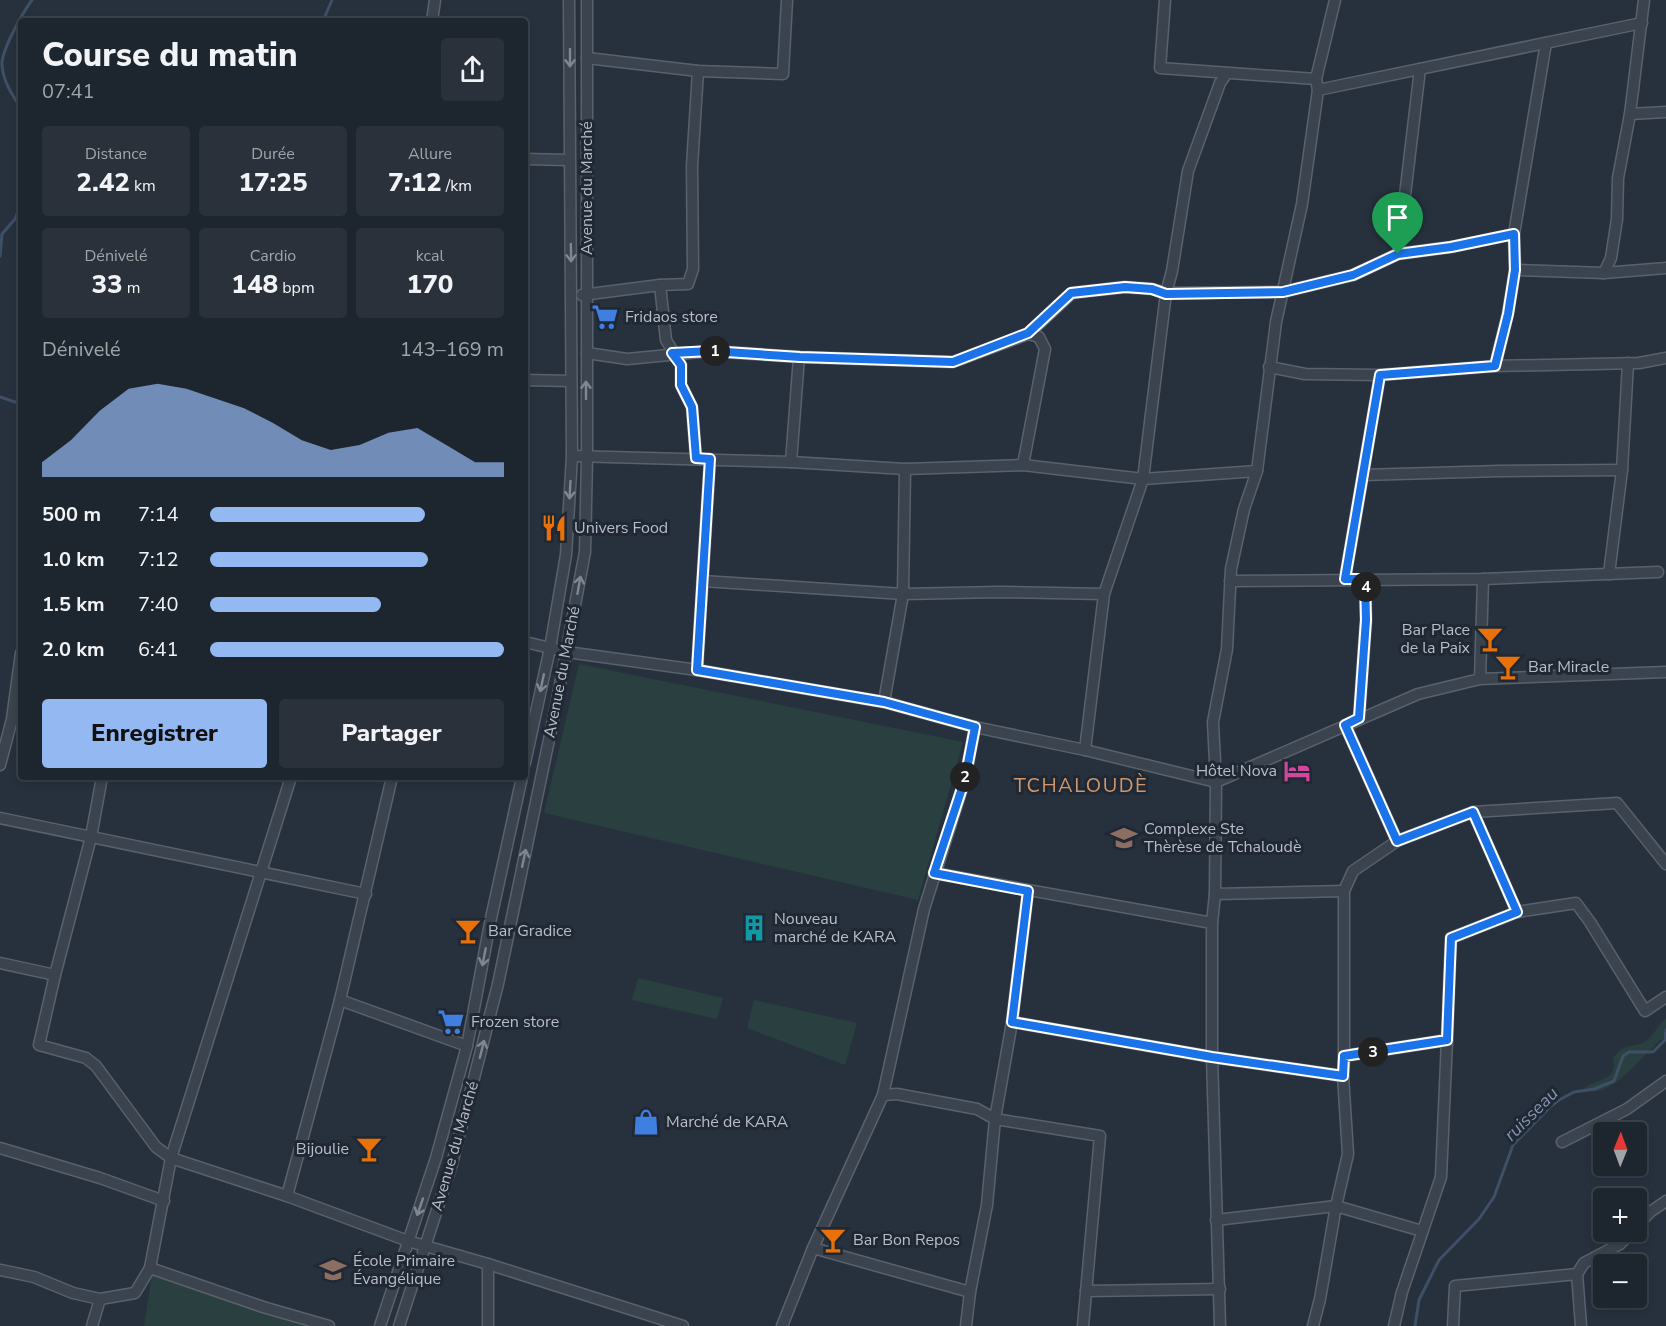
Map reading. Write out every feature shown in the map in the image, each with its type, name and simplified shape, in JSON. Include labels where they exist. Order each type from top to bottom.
[{"type":"street","points":[[432,18],[435,0]]},
{"type":"street","name":"Avenue du Marché","points":[[528,747],[550,648],[566,555],[572,456],[569,0]]},
{"type":"street","name":"Avenue du Marché","points":[[399,1326],[452,1164],[498,984],[567,651],[585,552],[587,0]]},
{"type":"street","points":[[588,58],[698,71],[783,74],[787,0]]},
{"type":"street","points":[[1165,0],[1160,68],[1227,73],[1317,84],[1420,69],[1642,22]]},
{"type":"street","points":[[1220,1326],[1212,1057],[1212,923],[1215,894],[1216,782],[1213,722],[1227,649],[1230,581],[1244,509],[1257,471],[1269,367],[1302,204],[1317,84],[1335,0]]},
{"type":"street","points":[[1604,273],[1611,258],[1617,219],[1618,178],[1630,114],[1644,0]]},
{"type":"street","points":[[1495,366],[1508,314],[1515,270],[1514,234],[1546,43]]},
{"type":"street","points":[[1398,254],[1420,69]]},
{"type":"street","points":[[571,295],[688,284],[693,269],[692,166],[698,71]]},
{"type":"street","points":[[1085,750],[1104,594],[1143,478],[1166,294],[1172,271],[1188,171],[1220,83],[1227,73]]},
{"type":"street","points":[[1630,114],[1666,112]]},
{"type":"street","points":[[528,159],[569,160]]},
{"type":"street","points":[[587,353],[627,359],[711,351],[800,357],[953,362],[1028,333],[1071,293],[1125,287],[1152,289],[1166,294],[1283,292],[1353,275],[1398,254],[1451,247],[1514,234]]},
{"type":"street","points":[[1515,270],[1604,273],[1666,268]]},
{"type":"street","points":[[660,285],[666,340],[681,365],[681,385],[692,407],[696,458]]},
{"type":"street","points":[[1023,465],[1045,349],[1039,338],[1028,333]]},
{"type":"street","points":[[791,462],[800,357]]},
{"type":"street","points":[[1269,367],[1305,374],[1380,375],[1495,366],[1639,363],[1666,358]]},
{"type":"street","points":[[1609,574],[1622,470],[1628,363]]},
{"type":"street","points":[[1345,579],[1380,375]]},
{"type":"street","points":[[528,380],[571,381]]},
{"type":"street","points":[[572,456],[696,458],[905,469],[1023,465],[1143,478],[1257,471]]},
{"type":"street","points":[[697,670],[710,459]]},
{"type":"street","points":[[884,702],[903,594],[905,469]]},
{"type":"street","points":[[1363,475],[1622,470]]},
{"type":"street","points":[[1230,581],[1483,579],[1658,572]]},
{"type":"street","points":[[1359,718],[1366,620],[1365,579]]},
{"type":"street","points":[[1480,679],[1483,579]]},
{"type":"street","points":[[703,581],[903,594],[999,592],[1104,594]]},
{"type":"street","points":[[528,643],[884,702],[975,727],[1085,750],[1216,782],[1418,694],[1480,679],[1666,672]]},
{"type":"street","points":[[0,765],[12,719],[18,675]]},
{"type":"street","points":[[1345,725],[1397,841]]},
{"type":"street","points":[[782,1326],[813,1248],[883,1095],[924,909],[965,779],[975,727]]},
{"type":"street","points":[[101,780],[91,837],[39,1046],[86,1058],[96,1066],[156,1147],[171,1158],[287,1196],[408,1241],[684,1326]]},
{"type":"street","points":[[2,1268],[34,1277],[73,1293],[100,1299],[135,1293],[150,1268],[171,1158],[290,780]]},
{"type":"street","points":[[287,1196],[340,1000],[391,780]]},
{"type":"street","name":"Avenue du Marché","points":[[380,1326],[436,1158],[467,1046],[521,780]]},
{"type":"street","points":[[1313,1326],[1348,1154],[1343,1076],[1344,891],[1353,871],[1397,841],[1473,812],[1617,803],[1666,864]]},
{"type":"street","points":[[1473,812],[1517,912]]},
{"type":"street","points":[[0,818],[366,894]]},
{"type":"street","points":[[934,873],[1212,923]]},
{"type":"street","points":[[966,1326],[970,1292],[987,1205],[995,1119],[1012,1022],[1028,891]]},
{"type":"street","points":[[1215,894],[1344,891]]},
{"type":"street","points":[[1394,1326],[1402,1292],[1441,1176],[1451,938],[1517,912],[1576,903],[1645,1011],[1666,997]]},
{"type":"street","points":[[0,963],[55,975]]},
{"type":"street","points":[[480,979],[498,984]]},
{"type":"street","points":[[340,1000],[467,1046]]},
{"type":"street","points":[[1012,1022],[1212,1057],[1343,1076]]},
{"type":"street","points":[[1344,1056],[1447,1040]]},
{"type":"street","points":[[1562,1142],[1627,1109],[1666,1081]]},
{"type":"street","points":[[883,1095],[897,1094],[977,1109],[995,1119],[1100,1136],[1083,1326]]},
{"type":"street","points":[[0,1148],[100,1178],[164,1201]]},
{"type":"street","points":[[436,1158],[452,1164]]},
{"type":"street","points":[[1647,1215],[1666,1201]]},
{"type":"street","points":[[1216,1220],[1336,1206],[1422,1231]]},
{"type":"street","points":[[1581,1326],[1577,1274],[1584,1263],[1622,1242]]},
{"type":"street","points":[[813,1248],[970,1292]]},
{"type":"street","points":[[488,1264],[488,1326]]},
{"type":"street","points":[[150,1268],[330,1326]]},
{"type":"street","points":[[1453,1326],[1455,1286],[1577,1274]]},
{"type":"street","points":[[1086,1291],[1220,1289]]},
{"type":"street","points":[[92,1326],[100,1299]]},
{"type":"green space","points":[[579,664],[963,742],[918,900],[544,813]]},
{"type":"green space","points":[[638,978],[723,998],[717,1019],[632,1000]]},
{"type":"green space","points":[[754,1000],[857,1023],[845,1065],[747,1028]]},
{"type":"green space","points":[[1666,1019],[1666,1036],[1627,1073],[1605,1089],[1594,1091],[1584,1089],[1613,1071],[1613,1058],[1622,1049],[1647,1040]]},
{"type":"green space","points":[[152,1275],[322,1326],[144,1326]]},
{"type":"waterway","points":[[20,18],[32,0]]},
{"type":"waterway","points":[[324,18],[332,0]]},
{"type":"waterway","points":[[18,22],[5,51],[2,65],[6,82],[18,104]]},
{"type":"waterway","points":[[0,256],[2,234],[15,219],[18,212]]},
{"type":"waterway","points":[[0,397],[18,403]]},
{"type":"waterway","name":"ruisseau","points":[[1415,1326],[1419,1300],[1439,1260],[1479,1219],[1494,1197],[1513,1145],[1559,1100],[1574,1092],[1594,1089],[1614,1081],[1623,1056],[1629,1052],[1653,1052],[1665,1040],[1666,1030]]},
{"type":"place","name":"Fridaos store","points":[[605,317]]},
{"type":"place","name":"Univers Food","points":[[554,528]]},
{"type":"place","name":"Bar Place de la Paix","points":[[1490,639]]},
{"type":"place","name":"Bar Miracle","points":[[1508,667]]},
{"type":"place","name":"Hôtel Nova","points":[[1297,771]]},
{"type":"place","name":"Complexe Ste Thèrèse de Tchaloudè","points":[[1124,838]]},
{"type":"place","name":"Nouveau marché de KARA","points":[[754,928]]},
{"type":"place","name":"Bar Gradice","points":[[468,931]]},
{"type":"place","name":"Frozen store","points":[[451,1022]]},
{"type":"place","name":"Marché de KARA","points":[[646,1122]]},
{"type":"place","name":"Bijoulie","points":[[369,1149]]},
{"type":"place","name":"Bar Bon Repos","points":[[833,1240]]},
{"type":"place","name":"École Primaire Évangélique","points":[[333,1270]]},
{"type":"district","name":"TCHALOUDÈ","points":[[1081,785]]},
{"type":"route","points":[[1514,234],[1515,270],[1508,314],[1495,366],[1380,375],[1345,579],[1365,579],[1366,620],[1359,718],[1345,725],[1397,841],[1473,812],[1517,912],[1451,938],[1447,1040],[1344,1056],[1343,1076],[1212,1057],[1012,1022],[1028,891],[934,873],[965,779],[975,727],[884,702],[697,670],[710,459],[696,458],[692,407],[681,385],[681,365],[672,353],[711,351],[800,357],[953,362],[1028,333],[1071,293],[1125,287],[1152,289],[1166,294],[1283,292],[1353,275],[1398,254],[1451,247],[1514,234]]}]
